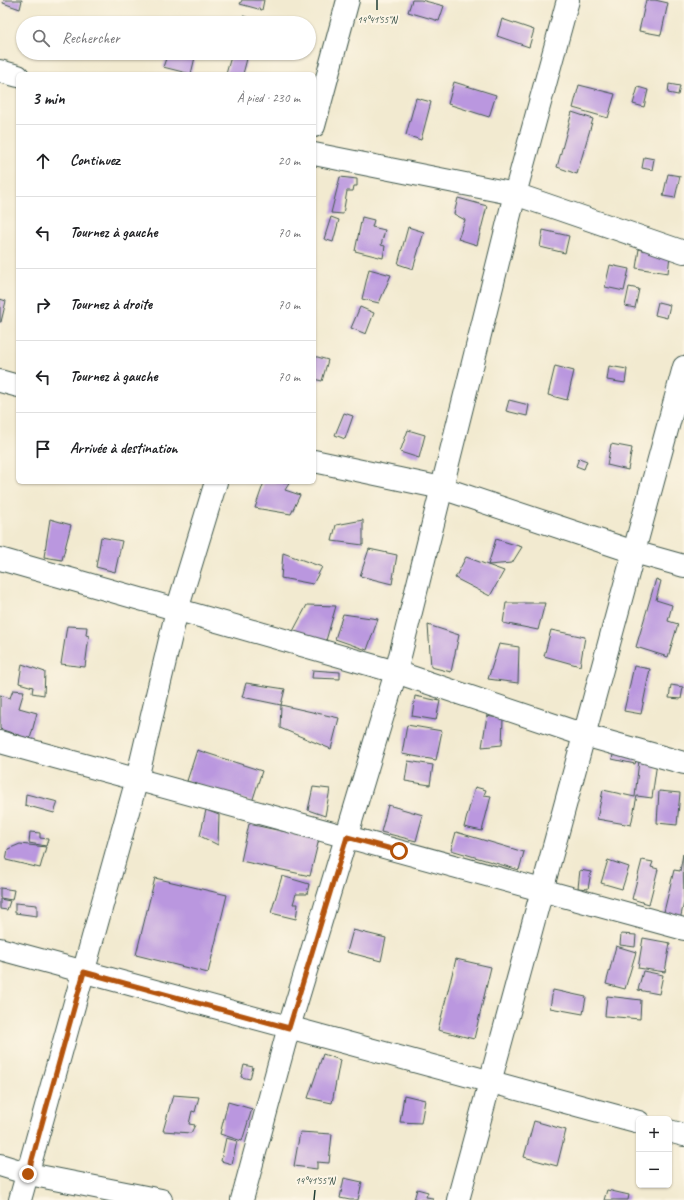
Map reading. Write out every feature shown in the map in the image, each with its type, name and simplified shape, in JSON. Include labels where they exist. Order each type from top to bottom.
[{"type":"street","points":[[316,119],[348,0]]},
{"type":"street","points":[[242,1200],[289,1028],[396,672],[515,194],[568,0]]},
{"type":"street","points":[[0,71],[16,75]]},
{"type":"street","points":[[316,154],[515,194],[684,252]]},
{"type":"street","points":[[458,1200],[684,367]]},
{"type":"street","points":[[0,381],[16,385]]},
{"type":"street","points":[[316,461],[442,488],[634,552],[684,566]]},
{"type":"street","points":[[20,1200],[137,779],[177,610],[215,484]]},
{"type":"street","points":[[0,559],[396,672],[584,735],[684,763]]},
{"type":"street","points":[[0,742],[684,929]]},
{"type":"street","points":[[0,949],[636,1121]]},
{"type":"street","points":[[672,1132],[684,1135]]},
{"type":"street","points":[[0,1165],[28,1174],[161,1200]]},
{"type":"building","points":[[4,0],[22,0],[20,9],[3,3]]},
{"type":"building","points":[[242,0],[264,0],[262,10],[240,4]]},
{"type":"building","points":[[412,0],[421,0],[444,6],[439,21],[408,12]]},
{"type":"building","points":[[646,0],[655,0],[668,3],[661,35],[639,31]]},
{"type":"building","points":[[502,19],[534,30],[529,47],[497,36]]},
{"type":"building","points":[[166,60],[194,60],[191,72],[183,72],[163,67]]},
{"type":"building","points":[[230,60],[247,60],[244,72],[227,72]]},
{"type":"building","points":[[454,82],[496,95],[489,117],[448,104]]},
{"type":"building","points":[[669,84],[680,86],[678,95],[668,93]]},
{"type":"building","points":[[579,85],[615,94],[608,118],[573,108]]},
{"type":"building","points":[[638,87],[648,90],[644,107],[633,104]]},
{"type":"building","points":[[416,98],[431,102],[421,140],[406,135]]},
{"type":"building","points":[[572,112],[593,119],[577,174],[557,167]]},
{"type":"building","points":[[644,157],[654,159],[652,170],[642,168]]},
{"type":"building","points":[[668,174],[680,176],[675,198],[663,196]]},
{"type":"building","points":[[340,177],[357,179],[357,186],[354,186],[353,191],[347,191],[343,214],[331,213]]},
{"type":"building","points":[[458,198],[487,206],[477,245],[458,239],[465,220],[454,214]]},
{"type":"building","points":[[331,217],[339,220],[333,242],[324,239]]},
{"type":"building","points":[[362,217],[374,220],[372,227],[385,230],[381,245],[385,246],[383,258],[355,251]]},
{"type":"building","points":[[408,227],[424,232],[413,269],[398,264]]},
{"type":"building","points":[[543,230],[569,236],[565,253],[540,247]]},
{"type":"building","points":[[639,249],[670,255],[668,273],[636,268]]},
{"type":"building","points":[[610,265],[629,269],[624,291],[605,287]]},
{"type":"building","points":[[369,269],[391,275],[379,303],[362,299]]},
{"type":"building","points":[[629,287],[639,289],[635,308],[625,306]]},
{"type":"building","points":[[0,299],[6,301],[1,322],[0,322]]},
{"type":"building","points":[[658,302],[670,305],[667,318],[655,315]]},
{"type":"building","points":[[360,307],[374,313],[366,334],[351,328]]},
{"type":"building","points":[[316,357],[328,360],[322,381],[316,380]]},
{"type":"building","points":[[555,366],[574,371],[567,400],[548,395]]},
{"type":"building","points":[[609,366],[627,369],[625,383],[607,380]]},
{"type":"building","points":[[509,400],[529,405],[527,416],[506,411]]},
{"type":"building","points":[[344,413],[353,416],[345,439],[335,435]]},
{"type":"building","points":[[408,430],[425,435],[419,458],[400,452]]},
{"type":"building","points":[[611,444],[632,448],[628,470],[607,465]]},
{"type":"building","points":[[579,458],[587,461],[584,469],[576,466]]},
{"type":"building","points":[[263,484],[289,484],[285,490],[300,495],[291,514],[255,508]]},
{"type":"building","points":[[50,519],[71,525],[62,560],[44,557]]},
{"type":"building","points":[[363,520],[363,545],[332,541],[336,525]]},
{"type":"building","points":[[101,537],[122,541],[115,572],[96,567]]},
{"type":"building","points":[[496,539],[522,547],[512,563],[488,565]]},
{"type":"building","points":[[369,549],[397,555],[392,584],[360,576]]},
{"type":"building","points":[[283,553],[322,567],[313,584],[281,578]]},
{"type":"building","points":[[466,557],[504,571],[490,596],[455,578]]},
{"type":"building","points":[[656,579],[661,581],[656,600],[672,605],[668,621],[678,624],[668,657],[636,647]]},
{"type":"building","points":[[506,603],[545,603],[538,630],[503,623]]},
{"type":"building","points":[[307,605],[336,606],[325,644],[291,635]]},
{"type":"building","points":[[343,614],[378,619],[367,650],[335,639]]},
{"type":"building","points":[[428,625],[459,635],[451,672],[431,667]]},
{"type":"building","points":[[67,626],[87,627],[86,635],[89,636],[85,667],[61,664]]},
{"type":"building","points":[[551,630],[585,637],[580,666],[544,656]]},
{"type":"building","points":[[499,644],[519,647],[518,683],[488,679]]},
{"type":"building","points":[[22,664],[45,672],[44,695],[32,693],[33,687],[19,683]]},
{"type":"building","points":[[634,666],[650,669],[641,714],[624,711]]},
{"type":"building","points":[[313,670],[340,672],[340,679],[312,678]]},
{"type":"building","points":[[246,683],[285,689],[281,705],[242,697]]},
{"type":"building","points":[[671,685],[683,687],[681,699],[669,698]]},
{"type":"building","points":[[13,690],[24,691],[19,708],[37,713],[30,739],[0,729],[0,695],[10,698]]},
{"type":"building","points":[[415,696],[440,701],[436,720],[412,716]]},
{"type":"building","points":[[281,705],[339,718],[331,749],[280,728]]},
{"type":"building","points":[[487,716],[503,719],[502,745],[482,747]]},
{"type":"building","points":[[407,725],[442,731],[436,760],[402,754]]},
{"type":"building","points":[[197,750],[262,771],[252,802],[187,781]]},
{"type":"building","points":[[614,751],[637,756],[635,764],[612,759]]},
{"type":"building","points":[[639,760],[657,762],[652,798],[637,796],[631,825],[597,819],[603,790],[635,797]]},
{"type":"building","points":[[408,761],[433,765],[430,785],[405,781]]},
{"type":"building","points":[[313,787],[330,789],[325,816],[308,810]]},
{"type":"building","points":[[475,787],[486,790],[484,795],[491,796],[482,831],[464,827]]},
{"type":"building","points":[[659,791],[680,793],[677,825],[657,823]]},
{"type":"building","points":[[26,794],[58,802],[54,813],[25,805]]},
{"type":"building","points":[[388,805],[423,815],[416,841],[381,832]]},
{"type":"building","points":[[206,810],[219,815],[218,845],[200,836]]},
{"type":"building","points":[[249,824],[319,839],[310,876],[241,861]]},
{"type":"building","points":[[30,832],[40,833],[40,838],[48,839],[46,846],[29,843]]},
{"type":"building","points":[[456,832],[524,852],[519,870],[451,850]]},
{"type":"building","points":[[20,844],[46,847],[40,868],[6,860],[8,849]]},
{"type":"building","points":[[683,854],[684,902],[680,920],[663,916],[674,870],[680,871]]},
{"type":"building","points":[[608,860],[629,867],[622,889],[601,883]]},
{"type":"building","points":[[642,860],[653,862],[651,867],[658,869],[649,904],[632,899]]},
{"type":"building","points":[[580,870],[591,872],[588,889],[578,888]]},
{"type":"building","points":[[282,876],[309,884],[307,894],[296,894],[293,904],[298,904],[296,919],[271,913]]},
{"type":"building","points":[[155,878],[227,895],[208,973],[136,955]]},
{"type":"building","points":[[0,888],[14,890],[12,900],[0,898]]},
{"type":"building","points":[[0,899],[10,901],[7,910],[0,909]]},
{"type":"building","points":[[15,903],[37,905],[37,916],[15,913]]},
{"type":"building","points":[[353,930],[386,938],[381,961],[347,952]]},
{"type":"building","points":[[621,934],[636,935],[635,947],[620,945]]},
{"type":"building","points":[[643,938],[670,943],[665,972],[638,968]]},
{"type":"building","points":[[616,946],[636,952],[625,989],[606,984]]},
{"type":"building","points":[[456,959],[491,967],[474,1039],[438,1030]]},
{"type":"building","points":[[643,971],[663,975],[659,994],[638,990]]},
{"type":"building","points":[[553,990],[586,997],[583,1014],[550,1008]]},
{"type":"building","points":[[607,996],[641,1000],[640,1019],[605,1016]]},
{"type":"building","points":[[323,1054],[340,1060],[332,1103],[308,1098]]},
{"type":"building","points":[[244,1065],[253,1067],[250,1079],[241,1077]]},
{"type":"building","points":[[173,1095],[199,1097],[195,1112],[192,1111],[189,1124],[195,1125],[191,1133],[163,1131]]},
{"type":"building","points":[[404,1095],[425,1100],[421,1123],[400,1122]]},
{"type":"building","points":[[228,1102],[252,1109],[242,1141],[220,1134]]},
{"type":"building","points":[[534,1121],[566,1130],[557,1166],[524,1157]]},
{"type":"building","points":[[300,1132],[332,1134],[329,1163],[317,1162],[317,1169],[294,1166]]},
{"type":"building","points":[[226,1138],[237,1141],[232,1164],[221,1161]]},
{"type":"building","points":[[344,1178],[362,1182],[358,1200],[340,1198]]},
{"type":"building","points":[[417,1189],[428,1192],[426,1197],[433,1198],[432,1200],[414,1200]]},
{"type":"building","points":[[607,1190],[629,1195],[628,1200],[604,1200]]},
{"type":"route","points":[[28,1174],[84,972],[289,1028],[347,837],[399,851]]}]
